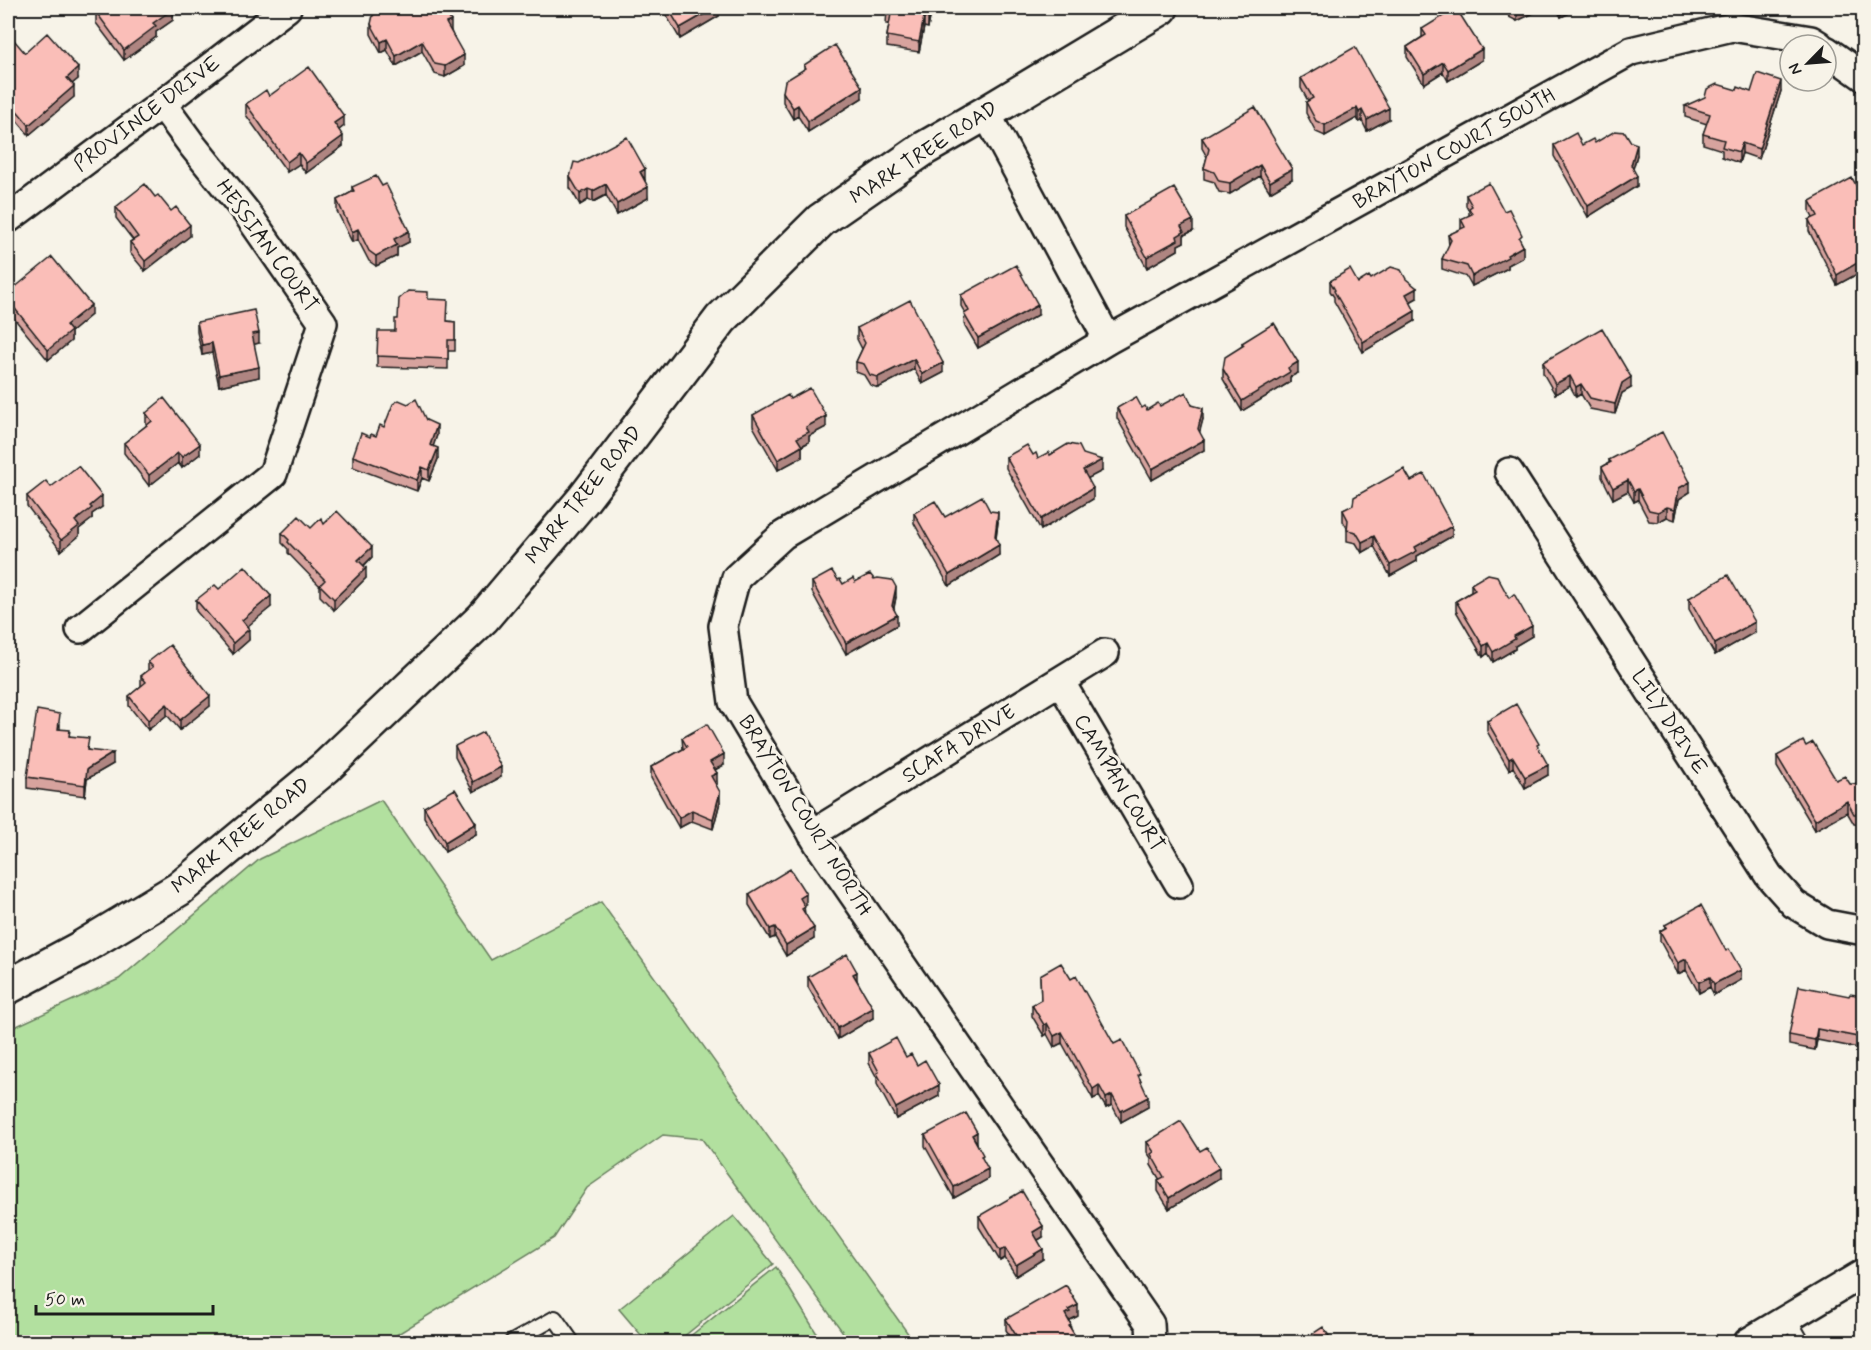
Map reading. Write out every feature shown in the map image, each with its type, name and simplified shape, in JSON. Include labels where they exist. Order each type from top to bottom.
[{"type":"main road","name":"MARK TREE ROAD","points":[[8,987],[79,949],[179,889],[326,767],[483,618],[583,500],[721,319],[821,220],[925,148],[1161,8]]},
{"type":"street","name":"PROVINCE DRIVE","points":[[8,219],[287,8]]},
{"type":"street","name":"BRAYTON COURT SOUTH","points":[[1108,340],[1631,51],[1732,27],[1778,34]]},
{"type":"street","points":[[1838,59],[1863,77]]},
{"type":"street","name":"HESSIAN COURT","points":[[80,629],[273,474],[323,323],[246,212],[162,104]]},
{"type":"street","points":[[986,113],[1108,340]]},
{"type":"street","name":"BRAYTON COURT NORTH","points":[[1108,340],[783,535],[736,578],[723,626],[733,702],[812,834],[1150,1324],[1151,1342]]},
{"type":"street","name":"LILY DRIVE","points":[[1509,472],[1769,876],[1794,904],[1827,924],[1863,931]]},
{"type":"street","name":"SCAFA DRIVE","points":[[812,834],[1105,653]]},
{"type":"street","name":"CAMPAN COURT","points":[[1060,681],[1179,884]]},
{"type":"street","points":[[1748,1342],[1863,1273]]},
{"type":"lane","points":[[512,1342],[555,1318],[572,1342]]},
{"type":"lane","points":[[1788,1318],[1802,1342]]},
{"type":"green space","points":[[381,800],[491,960],[601,902],[914,1342],[850,1342],[702,1139],[663,1135],[587,1188],[554,1238],[385,1342],[8,1342],[8,1030],[119,979],[260,859]]},
{"type":"green space","points":[[734,1216],[773,1264],[677,1342],[647,1342],[619,1309]]},
{"type":"green space","points":[[776,1267],[822,1342],[683,1342]]},
{"type":"building","points":[[102,8],[173,9],[153,23],[156,26],[124,50],[96,12]]},
{"type":"building","points":[[386,8],[443,8],[451,21],[446,23],[464,55],[445,66],[435,64],[422,41],[396,56],[387,39],[381,42],[371,24],[373,15]]},
{"type":"building","points":[[668,8],[715,8],[680,28]]},
{"type":"building","points":[[887,8],[930,8],[928,18],[924,17],[919,42],[887,36],[891,14],[886,13]]},
{"type":"building","points":[[1456,8],[1482,49],[1448,70],[1443,62],[1424,74],[1407,47],[1426,35],[1422,29]]},
{"type":"building","points":[[47,33],[78,68],[67,78],[74,86],[29,125],[8,100],[8,46],[14,40],[25,53]]},
{"type":"building","points":[[835,45],[862,87],[808,121],[798,105],[793,108],[783,92],[785,81],[806,68],[804,65]]},
{"type":"building","points":[[1355,47],[1389,108],[1367,120],[1362,110],[1359,112],[1357,108],[1325,125],[1316,121],[1306,102],[1313,98],[1301,78]]},
{"type":"building","points":[[309,67],[344,116],[334,123],[343,136],[306,163],[299,153],[287,162],[246,104],[266,90],[269,96]]},
{"type":"building","points":[[1757,73],[1778,80],[1778,90],[1759,149],[1742,143],[1739,152],[1722,147],[1724,140],[1703,134],[1710,114],[1685,106],[1705,97],[1707,89],[1717,84],[1737,90],[1738,87],[1751,92]]},
{"type":"building","points":[[1255,107],[1292,169],[1270,182],[1260,165],[1230,183],[1219,181],[1214,172],[1204,168],[1209,149],[1202,138]]},
{"type":"building","points":[[1615,131],[1625,132],[1631,142],[1637,144],[1631,165],[1637,176],[1588,206],[1554,145],[1576,133],[1582,145],[1593,139],[1595,143]]},
{"type":"building","points":[[627,137],[645,169],[640,172],[648,187],[617,204],[606,184],[593,191],[588,189],[580,194],[570,177],[574,162],[579,163]]},
{"type":"building","points":[[376,176],[382,186],[386,184],[409,231],[394,239],[397,245],[376,256],[369,251],[358,229],[352,232],[337,200],[354,191],[352,187]]},
{"type":"building","points":[[1852,178],[1859,190],[1863,188],[1863,255],[1857,259],[1859,262],[1837,275],[1809,220],[1818,216],[1810,201]]},
{"type":"building","points":[[1489,183],[1504,211],[1509,209],[1522,235],[1519,238],[1523,246],[1507,255],[1508,257],[1472,276],[1467,266],[1442,259],[1451,240],[1448,235],[1465,227],[1461,219],[1472,214],[1469,208],[1472,206],[1466,195]]},
{"type":"building","points":[[145,184],[155,197],[158,195],[171,211],[176,207],[190,225],[145,261],[130,242],[138,237],[116,207]]},
{"type":"building","points":[[1174,188],[1193,220],[1181,226],[1184,232],[1177,236],[1178,240],[1147,257],[1124,216]]},
{"type":"building","points":[[52,257],[91,305],[66,325],[71,331],[48,350],[8,300],[8,293]]},
{"type":"building","points":[[1016,265],[1038,305],[978,338],[964,314],[969,311],[961,295]]},
{"type":"building","points":[[1391,267],[1401,270],[1406,279],[1417,288],[1406,294],[1415,311],[1363,342],[1330,281],[1350,269],[1358,283],[1369,276],[1371,279]]},
{"type":"building","points":[[408,291],[428,292],[428,299],[448,300],[447,321],[455,322],[455,340],[448,340],[448,359],[377,356],[378,331],[395,331],[399,299]]},
{"type":"building","points":[[910,300],[943,363],[922,374],[914,359],[878,377],[870,375],[864,364],[856,362],[865,343],[857,328]]},
{"type":"building","points":[[254,310],[259,333],[252,334],[259,367],[219,375],[212,343],[202,345],[197,322]]},
{"type":"building","points":[[1274,323],[1298,362],[1288,368],[1290,372],[1242,401],[1223,369],[1225,357],[1244,345],[1242,343]]},
{"type":"building","points":[[1602,328],[1631,377],[1622,383],[1615,404],[1590,398],[1581,384],[1576,387],[1570,376],[1555,384],[1543,362]]},
{"type":"building","points":[[810,388],[826,416],[806,427],[809,432],[797,438],[802,446],[778,460],[753,415],[788,395],[790,399]]},
{"type":"building","points":[[1186,392],[1192,405],[1203,408],[1198,429],[1204,440],[1152,469],[1117,408],[1136,397],[1142,408],[1145,406],[1147,410],[1158,403],[1160,406]]},
{"type":"building","points":[[164,398],[200,444],[182,457],[178,453],[149,475],[124,443],[152,421],[146,413]]},
{"type":"building","points":[[416,399],[426,420],[437,425],[430,445],[438,448],[429,470],[422,467],[417,480],[353,456],[361,433],[370,437],[371,434],[376,436],[380,425],[384,427],[393,404],[399,400],[408,404]]},
{"type":"building","points":[[1662,432],[1690,482],[1679,488],[1675,509],[1667,507],[1658,512],[1649,510],[1638,489],[1634,491],[1628,480],[1613,488],[1602,467],[1611,462],[1609,460]]},
{"type":"building","points":[[1068,444],[1079,446],[1083,454],[1102,460],[1083,470],[1093,488],[1041,519],[1006,457],[1027,445],[1033,455],[1036,453],[1038,458],[1049,452],[1050,455]]},
{"type":"building","points":[[78,466],[102,496],[90,506],[92,508],[75,521],[79,526],[61,540],[27,496],[46,481],[51,487]]},
{"type":"building","points":[[1404,469],[1411,481],[1424,474],[1452,526],[1415,547],[1417,551],[1390,565],[1374,536],[1362,542],[1356,532],[1347,530],[1348,520],[1343,510],[1353,505],[1354,497]]},
{"type":"building","points":[[982,496],[990,511],[998,512],[995,536],[999,545],[949,575],[914,513],[935,501],[945,517]]},
{"type":"building","points":[[337,511],[372,547],[358,560],[366,568],[334,599],[320,585],[325,580],[282,533],[299,516],[311,528],[321,518],[324,524]]},
{"type":"building","points":[[245,566],[271,596],[242,620],[249,629],[233,643],[196,600],[215,585],[219,589]]},
{"type":"building","points":[[832,571],[843,584],[853,578],[855,582],[870,574],[874,579],[892,580],[896,587],[892,606],[897,615],[846,643],[812,582]]},
{"type":"building","points":[[1488,574],[1497,576],[1509,598],[1514,594],[1532,626],[1493,652],[1488,643],[1483,646],[1456,601],[1475,590],[1471,584]]},
{"type":"building","points":[[1728,575],[1755,622],[1715,644],[1689,598]]},
{"type":"building","points":[[170,645],[210,696],[180,720],[167,704],[148,720],[129,696],[146,682],[141,676],[153,667],[148,662]]},
{"type":"building","points":[[1516,704],[1548,765],[1525,777],[1513,757],[1509,759],[1487,721]]},
{"type":"building","points":[[37,710],[60,714],[58,729],[70,730],[69,736],[89,738],[87,750],[113,753],[87,769],[85,785],[27,777]]},
{"type":"building","points":[[707,724],[724,754],[710,762],[717,773],[711,776],[720,792],[713,819],[692,810],[679,818],[651,767],[687,747],[682,738]]},
{"type":"building","points":[[483,732],[501,767],[473,782],[455,746]]},
{"type":"building","points":[[1803,741],[1806,746],[1813,742],[1836,780],[1845,776],[1850,784],[1863,785],[1863,814],[1854,814],[1847,801],[1815,820],[1777,756]]},
{"type":"building","points":[[455,789],[476,823],[445,842],[424,807]]},
{"type":"building","points":[[790,869],[806,894],[800,898],[805,907],[802,909],[814,928],[786,945],[775,927],[770,929],[749,894]]},
{"type":"building","points":[[1701,905],[1726,951],[1729,949],[1741,970],[1714,984],[1710,977],[1699,982],[1686,959],[1678,963],[1660,931],[1667,927],[1665,925]]},
{"type":"building","points":[[847,954],[857,972],[853,974],[873,1008],[838,1028],[808,977]]},
{"type":"building","points":[[1061,963],[1071,979],[1076,976],[1114,1044],[1122,1040],[1140,1074],[1138,1075],[1148,1097],[1121,1111],[1112,1095],[1106,1098],[1099,1085],[1093,1089],[1062,1032],[1054,1036],[1047,1023],[1044,1025],[1032,1005],[1041,1000],[1040,975]]},
{"type":"building","points":[[1799,986],[1849,996],[1850,994],[1863,996],[1863,1026],[1860,1025],[1858,1037],[1817,1029],[1815,1040],[1789,1035]]},
{"type":"building","points":[[896,1038],[906,1057],[911,1054],[917,1065],[925,1060],[939,1085],[896,1108],[869,1053]]},
{"type":"building","points":[[966,1113],[977,1132],[972,1135],[988,1169],[954,1187],[925,1135]]},
{"type":"building","points":[[1181,1121],[1200,1151],[1207,1147],[1219,1168],[1169,1198],[1158,1180],[1164,1177],[1151,1154],[1154,1152],[1147,1142]]},
{"type":"building","points":[[1022,1191],[1043,1226],[1033,1232],[1043,1249],[1016,1265],[1005,1248],[1000,1251],[979,1216]]},
{"type":"building","points":[[1066,1285],[1078,1305],[1065,1314],[1079,1342],[1020,1342],[1006,1319]]},
{"type":"building","points":[[1323,1327],[1333,1342],[1300,1342]]}]
